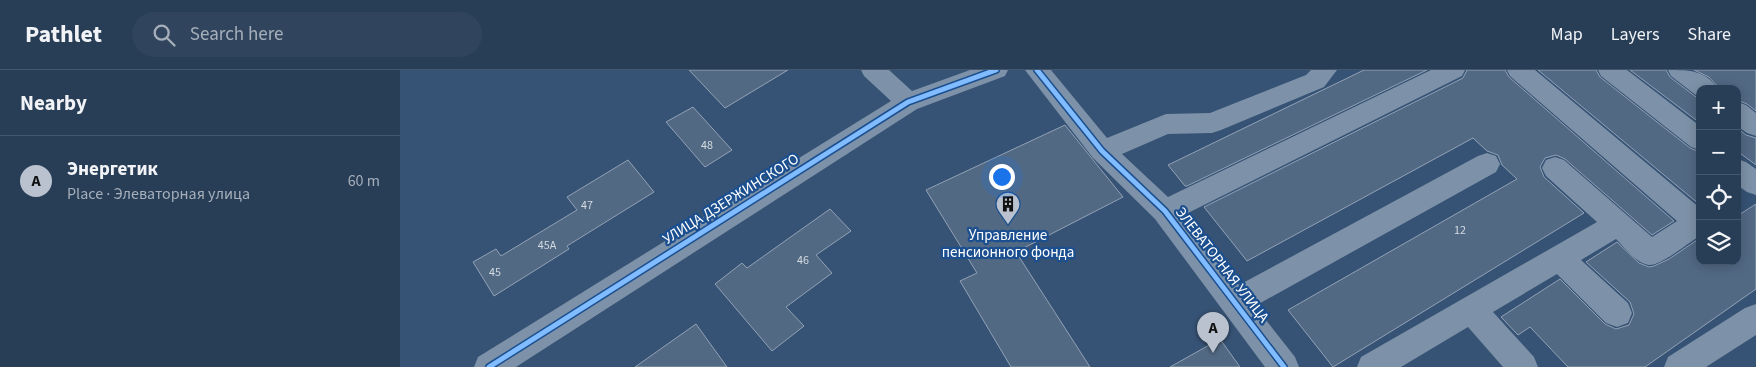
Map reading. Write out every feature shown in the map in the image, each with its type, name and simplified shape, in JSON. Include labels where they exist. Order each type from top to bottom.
[{"type":"street","points":[[873,70],[908,102]]},
{"type":"street","name":"УЛИЦА ДЗЕРЖИНСКОГО","points":[[489,367],[908,102],[996,70]]},
{"type":"street","name":"ЭЛЕВАТОРНАЯ УЛИЦА","points":[[1037,70],[1102,151],[1165,211],[1236,301],[1284,367]]},
{"type":"street","points":[[1102,151],[1166,124],[1212,123],[1315,80],[1325,70]]},
{"type":"street","points":[[1165,211],[1453,70]]},
{"type":"street","points":[[1519,70],[1697,220]]},
{"type":"street","points":[[1610,70],[1696,137]]},
{"type":"street","points":[[1680,70],[1701,85]]},
{"type":"street","points":[[1741,115],[1756,126]]},
{"type":"street","points":[[1236,301],[1487,164]]},
{"type":"street","points":[[1555,168],[1650,253],[1696,224]]},
{"type":"street","points":[[1741,173],[1756,185],[1741,195]]},
{"type":"street","points":[[1372,367],[1618,224]]},
{"type":"street","points":[[1560,258],[1617,313]]},
{"type":"street","points":[[1472,310],[1529,364]]},
{"type":"street","points":[[1679,367],[1756,318]]},
{"type":"building","points":[[689,70],[788,70],[725,108]]},
{"type":"building","points":[[1364,70],[1427,70],[1187,186],[1168,165]]},
{"type":"building","points":[[1467,70],[1505,70],[1509,77],[1674,221],[1652,235],[1565,159],[1556,155],[1545,158],[1540,167],[1544,177],[1584,213],[1333,367],[1288,310],[1517,179],[1502,165],[1498,155],[1487,151],[1473,138],[1247,261],[1204,207],[1463,78]]},
{"type":"building","points":[[1538,70],[1596,70],[1600,77],[1690,148],[1696,150],[1696,202]]},
{"type":"building","points":[[1630,70],[1666,70],[1670,77],[1696,97],[1696,120]]},
{"type":"building","points":[[1694,70],[1756,70],[1756,111],[1741,102],[1741,85],[1716,85],[1709,77]]},
{"type":"building","points":[[693,107],[732,150],[705,167],[666,122]]},
{"type":"building","name":"Управление пенсионного фонда","points":[[1065,125],[1123,197],[1016,252],[1090,367],[1011,367],[960,281],[977,273],[926,190]]},
{"type":"building","points":[[1741,131],[1756,138],[1756,165],[1741,154]]},
{"type":"building","points":[[628,160],[654,192],[567,246],[569,249],[494,296],[473,262],[496,249],[501,256],[577,210],[567,197]]},
{"type":"building","points":[[1756,204],[1756,289],[1645,367],[1568,367],[1530,327],[1518,335],[1501,317],[1560,279],[1605,324],[1616,329],[1629,325],[1634,314],[1630,302],[1586,262],[1617,242],[1639,263],[1649,267],[1669,259],[1696,241],[1696,265],[1741,265],[1741,213]]},
{"type":"building","points":[[830,209],[851,231],[816,255],[832,273],[786,307],[804,326],[772,351],[715,284],[742,263],[747,268]]},
{"type":"building","points":[[696,324],[727,367],[635,367]]},
{"type":"building","points":[[1220,339],[1240,367],[1170,367]]},
{"type":"cycle path","points":[[489,367],[908,102],[996,70]]},
{"type":"cycle path","points":[[1037,70],[1102,151],[1165,211],[1284,367]]},
{"type":"place","name":"Управление пенсионного фонда","points":[[1008,225]]},
{"type":"place","name":"Энергетик","points":[[1213,353]]}]
